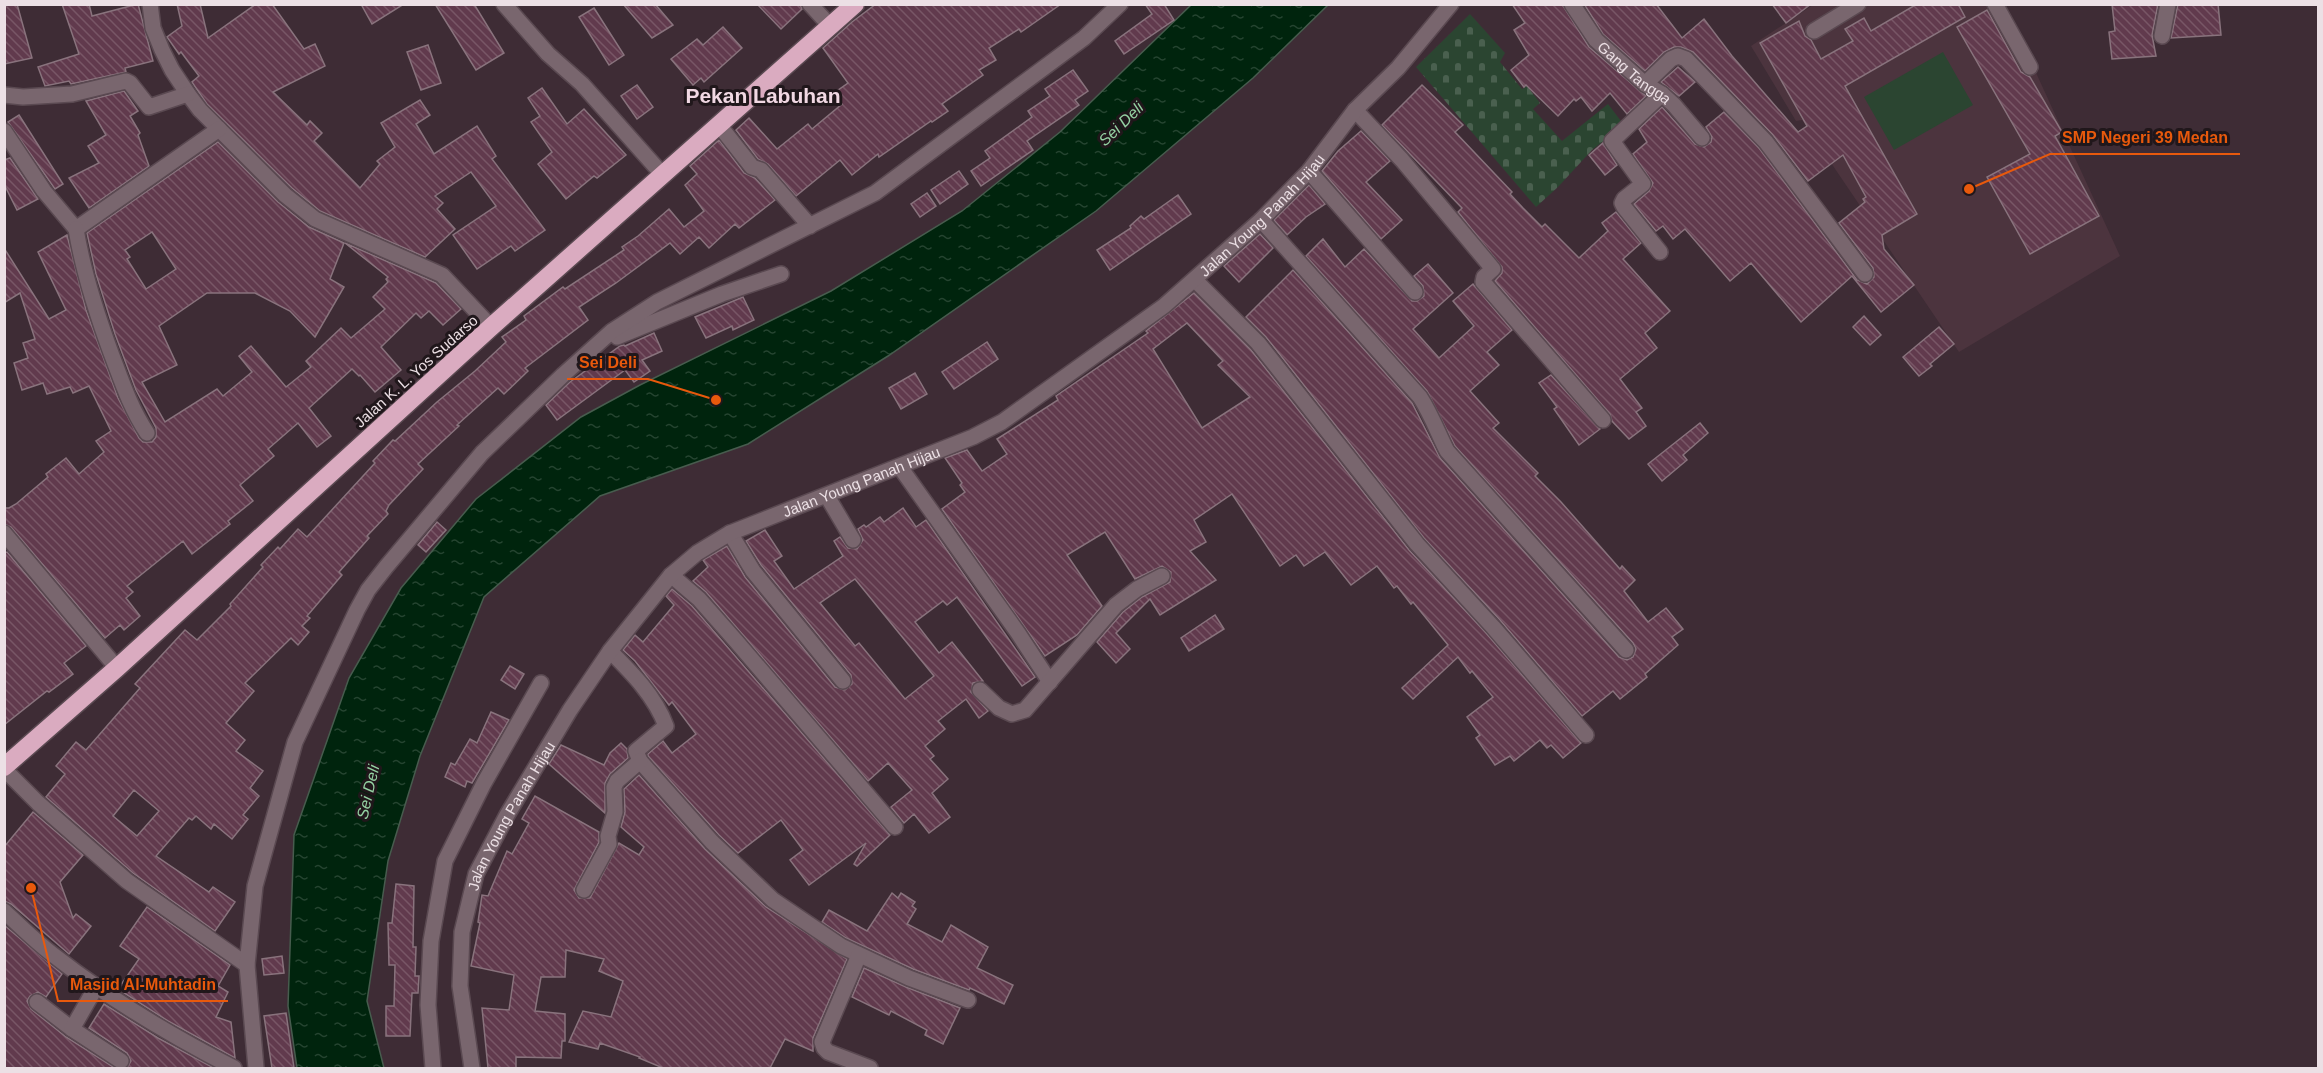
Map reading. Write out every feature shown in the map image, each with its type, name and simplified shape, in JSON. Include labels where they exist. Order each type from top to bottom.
[{"type":"highway","name":"Jalan K. L. Yos Sudarso","points":[[4,768],[491,327],[855,4]]},
{"type":"street","points":[[150,4],[153,28],[162,50],[188,94],[219,129],[285,195],[315,219],[442,276],[491,327]]},
{"type":"street","points":[[504,4],[548,54],[582,84],[663,174]]},
{"type":"street","points":[[810,4],[831,27]]},
{"type":"street","points":[[256,1068],[247,965],[255,886],[295,742],[357,610],[386,567],[482,453],[612,331],[657,303],[875,194],[1084,38],[1120,4]]},
{"type":"street","name":"Jalan Young Panah Hijau","points":[[471,1068],[460,986],[462,932],[476,874],[507,815],[570,710],[610,651],[671,575],[697,553],[730,533],[900,467],[973,437],[1002,422],[1164,306],[1261,220],[1310,171],[1355,110],[1398,68],[1451,4]]},
{"type":"street","name":"Gang Tangga","points":[[1572,4],[1596,40],[1645,84],[1662,94],[1702,138]]},
{"type":"street","points":[[1814,31],[1858,4]]},
{"type":"street","points":[[1995,4],[2030,67]]},
{"type":"street","points":[[2162,36],[2168,4]]},
{"type":"street","points":[[1645,84],[1671,59],[1678,56],[1686,59],[1766,142],[1865,274]]},
{"type":"street","points":[[4,94],[23,97],[72,94],[126,81],[149,107],[188,94]]},
{"type":"street","points":[[1660,252],[1624,207],[1624,199],[1643,184],[1612,141],[1662,94]]},
{"type":"street","points":[[1355,110],[1402,160],[1493,269],[1484,277],[1483,282],[1603,420]]},
{"type":"street","points":[[719,125],[743,157],[754,168],[761,170],[810,226]]},
{"type":"street","points":[[76,229],[219,129]]},
{"type":"street","points":[[4,131],[44,191],[76,229],[82,264],[100,321],[132,410],[147,433]]},
{"type":"street","points":[[1310,171],[1414,292]]},
{"type":"street","points":[[1261,220],[1419,397],[1429,411],[1436,431],[1448,451],[1626,650]]},
{"type":"street","points":[[595,347],[722,294],[782,274]]},
{"type":"street","points":[[1195,280],[1258,343],[1417,544],[1493,627],[1586,735]]},
{"type":"street","points":[[900,467],[1050,682]]},
{"type":"street","points":[[827,496],[853,540]]},
{"type":"street","points":[[4,533],[117,668]]},
{"type":"street","points":[[730,533],[753,571],[843,681]]},
{"type":"street","points":[[671,575],[699,599],[894,826]]},
{"type":"street","points":[[980,690],[999,708],[1012,714],[1025,710],[1116,605],[1137,589],[1162,576]]},
{"type":"street","points":[[610,651],[631,672],[658,706],[666,726],[636,751],[640,761],[712,842],[773,900],[841,946],[909,978],[968,1000]]},
{"type":"street","points":[[433,1068],[428,1005],[431,941],[446,861],[483,783],[541,683]]},
{"type":"street","points":[[584,890],[609,844],[608,836],[615,812],[614,788],[617,781],[640,761]]},
{"type":"street","points":[[4,768],[38,803],[127,881],[247,965]]},
{"type":"street","points":[[4,911],[50,953],[96,987],[151,1024],[234,1068]]},
{"type":"street","points":[[859,955],[822,1042],[828,1052],[870,1068]]},
{"type":"street","points":[[72,1029],[96,987]]},
{"type":"street","points":[[37,1002],[72,1029],[121,1061]]},
{"type":"shaded area","points":[[1813,5],[2005,5],[2120,256],[1959,352],[1802,120],[1796,121],[1751,46]]},
{"type":"green space","points":[[1470,14],[1505,53],[1500,62],[1522,89],[1527,86],[1540,103],[1533,109],[1562,141],[1608,104],[1624,125],[1592,150],[1536,207],[1416,67]]},
{"type":"green space","points":[[1943,52],[1973,105],[1894,150],[1864,97]]},
{"type":"water","points":[[1191,5],[1328,5],[1253,78],[1096,211],[888,356],[748,444],[600,496],[484,597],[420,756],[388,861],[367,1001],[384,1068],[297,1068],[288,1006],[294,835],[349,678],[401,588],[476,499],[581,417],[640,385],[831,291],[962,211],[1060,132]]},
{"type":"building","points":[[4,4],[17,4],[32,58],[4,64]]},
{"type":"building","points":[[62,4],[89,4],[92,16],[138,4],[153,61],[125,68],[126,72],[71,84],[69,81],[45,86],[38,67],[79,54]]},
{"type":"building","points":[[177,4],[200,4],[208,38],[256,4],[272,4],[304,49],[315,44],[325,66],[273,92],[307,125],[310,121],[322,133],[314,141],[360,188],[380,164],[377,161],[395,147],[381,123],[420,100],[430,115],[416,124],[434,154],[477,126],[496,156],[492,159],[545,230],[515,251],[511,246],[477,269],[453,235],[496,206],[471,172],[435,196],[443,203],[437,209],[455,229],[425,257],[320,211],[292,188],[207,104],[192,82],[199,76],[167,37],[182,26]]},
{"type":"building","points":[[361,4],[404,4],[372,24]]},
{"type":"building","points":[[435,4],[474,4],[504,53],[476,70]]},
{"type":"building","points":[[623,4],[655,4],[673,25],[652,38]]},
{"type":"building","points":[[757,4],[800,4],[802,9],[781,29]]},
{"type":"building","points":[[876,4],[1061,4],[1021,32],[1019,29],[989,48],[996,60],[979,70],[983,75],[942,104],[948,111],[879,157],[878,154],[852,175],[840,160],[796,196],[768,164],[758,159],[736,130],[749,118],[777,149],[808,124],[812,129],[842,104],[834,93],[848,83],[823,48]]},
{"type":"building","points":[[1145,4],[1164,4],[1174,20],[1124,54],[1115,41],[1152,14]]},
{"type":"building","points":[[1512,4],[1562,4],[1589,47],[1646,96],[1627,114],[1610,93],[1592,111],[1581,97],[1576,101],[1574,99],[1558,116],[1526,85],[1524,87],[1511,70],[1529,55],[1514,30],[1525,23]]},
{"type":"building","points":[[1584,4],[1656,4],[1682,38],[1704,19],[1732,56],[1798,132],[1807,126],[1760,43],[1799,21],[1805,36],[1811,40],[1821,59],[1853,41],[1845,29],[1864,18],[1871,31],[1917,4],[1958,4],[1965,17],[1845,86],[1917,214],[1882,235],[1884,249],[1914,285],[1881,312],[1852,276],[1801,322],[1751,263],[1730,281],[1685,229],[1673,239],[1663,226],[1656,231],[1634,204],[1649,191],[1653,183],[1633,154],[1647,142],[1639,129],[1662,107],[1695,144],[1704,147],[1711,142],[1712,137],[1706,127],[1724,112],[1759,148],[1857,280],[1867,284],[1874,277],[1873,268],[1839,223],[1865,202],[1863,199],[1866,197],[1843,155],[1808,181],[1773,135],[1693,52],[1674,47],[1664,52],[1645,71],[1603,34]]},
{"type":"building","points":[[1772,4],[1811,4],[1786,23]]},
{"type":"building","points":[[2112,4],[2158,4],[2152,35],[2156,56],[2112,59],[2109,32],[2115,31]]},
{"type":"building","points":[[2178,4],[2218,4],[2221,35],[2171,38]]},
{"type":"building","points":[[594,8],[624,55],[609,65],[579,17]]},
{"type":"building","points":[[1987,10],[2021,72],[2030,77],[2062,132],[2055,136],[2099,216],[2030,254],[1987,177],[2030,154],[1957,27]]},
{"type":"building","points":[[723,27],[742,48],[704,82],[701,78],[693,85],[671,59],[697,39],[703,45]]},
{"type":"building","points":[[428,45],[441,83],[421,90],[407,52]]},
{"type":"building","points":[[1678,67],[1695,82],[1679,96],[1661,82]]},
{"type":"building","points":[[1073,70],[1088,91],[1075,100],[1079,105],[1027,141],[1033,150],[981,186],[971,171],[990,158],[985,151],[1032,117],[1028,111],[1050,96],[1045,89]]},
{"type":"building","points":[[637,85],[653,107],[637,119],[621,96]]},
{"type":"building","points":[[1422,85],[1463,125],[1455,132],[1512,192],[1510,194],[1542,227],[1545,224],[1579,258],[1608,231],[1602,223],[1616,212],[1641,243],[1623,259],[1670,311],[1645,333],[1657,348],[1620,379],[1642,408],[1636,412],[1646,426],[1629,439],[1495,281],[1502,273],[1502,267],[1458,212],[1462,208],[1382,125]]},
{"type":"building","points":[[542,88],[567,124],[584,109],[626,155],[597,178],[594,176],[566,199],[538,164],[552,152],[531,122],[540,116],[528,98]]},
{"type":"building","points":[[124,91],[138,111],[130,116],[140,133],[138,135],[149,166],[89,208],[69,178],[99,163],[88,146],[106,135],[86,101]]},
{"type":"building","points":[[19,115],[63,184],[55,189],[8,122]]},
{"type":"building","points":[[1361,131],[1390,161],[1366,182],[1402,220],[1381,239],[1322,171],[1338,151]]},
{"type":"building","points":[[719,140],[744,173],[755,178],[775,200],[739,228],[735,224],[709,248],[699,237],[680,254],[670,243],[579,307],[588,320],[525,368],[528,371],[504,394],[498,388],[418,464],[423,469],[389,505],[386,511],[388,514],[367,536],[369,538],[339,572],[342,575],[307,616],[310,618],[302,626],[309,632],[298,645],[291,638],[245,683],[254,691],[226,723],[245,740],[236,751],[263,771],[250,788],[259,796],[243,815],[248,819],[232,839],[214,824],[211,829],[196,816],[192,820],[189,818],[156,856],[209,892],[213,887],[235,902],[215,931],[133,873],[46,797],[65,774],[56,766],[76,742],[86,750],[140,688],[135,684],[185,630],[197,640],[231,606],[230,604],[263,567],[261,565],[278,547],[280,549],[298,529],[307,537],[393,440],[395,441],[506,342],[502,337],[526,320],[524,316],[563,287],[565,289],[624,250],[622,247],[669,209],[684,227],[704,211],[685,185],[697,174],[690,166]],"holes":[[[134,790],[159,811],[137,836],[113,816]]]},
{"type":"building","points":[[218,142],[278,202],[309,227],[344,243],[330,279],[344,287],[315,337],[290,311],[255,293],[207,293],[159,326],[177,365],[142,382],[165,422],[217,389],[223,396],[252,372],[239,356],[251,346],[286,387],[311,367],[306,361],[341,328],[351,338],[385,309],[373,297],[388,282],[386,279],[388,277],[345,243],[436,283],[461,309],[443,325],[429,311],[421,318],[416,313],[381,347],[401,370],[375,392],[352,369],[309,408],[331,436],[317,447],[298,423],[268,449],[274,456],[240,485],[253,501],[228,521],[230,524],[192,554],[183,541],[127,586],[133,592],[126,598],[140,616],[124,630],[120,625],[105,638],[11,527],[4,524],[4,508],[16,504],[66,458],[79,474],[104,452],[96,441],[111,431],[89,386],[73,393],[70,387],[47,394],[43,383],[22,390],[14,363],[28,358],[23,343],[35,339],[20,293],[4,303],[4,248],[49,319],[66,310],[38,252],[67,235],[86,310],[118,398],[139,438],[143,442],[152,442],[156,437],[156,428],[136,390],[115,334],[96,274],[87,233]],"holes":[[[152,232],[176,269],[146,289],[127,259],[130,257],[125,250]]]},
{"type":"building","points":[[1603,143],[1617,165],[1605,175],[1589,155]]},
{"type":"building","points":[[10,158],[38,199],[17,210],[4,184],[4,160]]},
{"type":"building","points":[[959,171],[968,184],[940,204],[931,190]]},
{"type":"building","points":[[1309,185],[1325,204],[1306,217],[1287,235],[1274,220]]},
{"type":"building","points":[[927,193],[936,206],[920,217],[911,204]]},
{"type":"building","points":[[1178,195],[1191,214],[1110,270],[1097,250],[1131,228],[1130,226],[1141,216],[1144,219]]},
{"type":"building","points":[[1260,234],[1273,248],[1239,282],[1224,266]]},
{"type":"building","points":[[1323,239],[1345,267],[1364,249],[1412,301],[1417,301],[1424,296],[1423,286],[1414,276],[1428,264],[1453,293],[1413,329],[1439,358],[1474,326],[1453,301],[1473,284],[1512,330],[1487,352],[1499,365],[1470,391],[1499,423],[1493,428],[1538,473],[1535,476],[1620,569],[1622,566],[1635,580],[1624,591],[1648,622],[1666,608],[1683,629],[1672,637],[1678,645],[1645,674],[1647,677],[1620,699],[1613,691],[1582,716],[1500,620],[1424,538],[1266,337],[1246,317],[1293,270],[1412,403],[1440,458],[1619,657],[1627,660],[1633,657],[1636,649],[1633,643],[1455,446],[1427,391],[1306,256]]},
{"type":"building","points":[[1194,293],[1251,350],[1409,550],[1486,633],[1581,743],[1563,758],[1551,745],[1547,748],[1540,740],[1514,761],[1510,756],[1495,765],[1476,738],[1480,735],[1467,717],[1493,697],[1458,657],[1413,699],[1402,688],[1448,645],[1413,602],[1411,604],[1397,586],[1394,588],[1377,566],[1351,585],[1325,552],[1304,566],[1296,555],[1280,566],[1232,494],[1194,520],[1206,542],[1190,551],[1216,580],[1160,615],[1150,599],[1116,633],[1130,649],[1116,663],[1097,642],[1123,612],[1142,597],[1170,582],[1171,572],[1162,566],[1135,579],[1105,532],[1067,555],[1102,606],[1077,635],[1045,656],[942,509],[965,492],[960,485],[962,483],[945,458],[967,450],[982,471],[1007,454],[997,439],[1058,400],[1056,396],[1148,333],[1146,331]],"holes":[[[1187,323],[1223,361],[1218,365],[1250,397],[1202,428],[1153,349]]]},
{"type":"building","points":[[743,297],[754,320],[733,330],[732,326],[706,338],[695,317]]},
{"type":"building","points":[[1864,316],[1881,335],[1870,345],[1853,327]]},
{"type":"building","points":[[1939,327],[1954,344],[1919,376],[1903,357]]},
{"type":"building","points":[[654,333],[662,351],[642,360],[650,371],[634,382],[625,370],[557,420],[546,405],[570,382],[620,346]]},
{"type":"building","points":[[987,342],[998,359],[954,389],[942,372]]},
{"type":"building","points":[[915,373],[927,394],[901,409],[889,388]]},
{"type":"building","points":[[1551,375],[1600,429],[1579,445],[1554,409],[1557,407],[1539,383]]},
{"type":"building","points":[[1700,423],[1708,433],[1683,455],[1687,460],[1662,481],[1648,464]]},
{"type":"building","points":[[903,508],[916,527],[926,520],[1035,677],[1022,686],[957,597],[947,605],[943,601],[915,622],[939,653],[952,642],[983,681],[973,683],[971,692],[988,711],[979,718],[966,699],[938,721],[945,729],[925,746],[934,756],[930,759],[948,779],[932,793],[950,817],[929,833],[914,814],[904,823],[891,807],[912,790],[888,763],[868,781],[706,592],[693,581],[708,567],[703,560],[727,546],[745,577],[835,687],[845,690],[852,684],[851,675],[761,565],[746,541],[765,530],[782,556],[774,561],[794,589],[843,556],[834,541],[840,537],[848,548],[857,549],[863,540],[858,529],[864,525],[866,527],[880,517],[884,522]],"holes":[[[855,579],[934,676],[905,699],[859,643],[855,646],[820,603]]]},
{"type":"building","points":[[437,522],[446,530],[426,552],[418,545]]},
{"type":"building","points":[[7,552],[86,646],[64,663],[73,674],[4,725],[4,553]]},
{"type":"building","points":[[672,589],[692,606],[890,835],[857,866],[854,864],[866,843],[809,885],[790,860],[803,850],[781,820],[738,853],[648,756],[663,741],[672,753],[696,734],[672,702],[669,705],[635,661],[623,650],[635,635],[643,642],[674,605],[666,596]]},
{"type":"building","points":[[1215,615],[1224,629],[1189,651],[1181,638]]},
{"type":"building","points":[[510,666],[524,674],[515,689],[501,680]]},
{"type":"building","points":[[491,712],[509,720],[472,783],[467,781],[465,787],[445,777],[451,763],[455,765],[470,739],[477,743]]},
{"type":"building","points":[[621,743],[627,749],[628,758],[610,774],[605,783],[605,813],[549,764],[561,745],[604,765],[610,753]]},
{"type":"building","points":[[639,775],[705,849],[766,907],[847,959],[813,1038],[813,1051],[785,1039],[770,1068],[663,1068],[600,1043],[598,1049],[569,1042],[583,1011],[611,1017],[623,981],[599,971],[604,959],[566,950],[565,977],[541,977],[535,1011],[565,1014],[565,1041],[562,1041],[561,1058],[516,1057],[516,1068],[488,1068],[482,1008],[509,1010],[514,975],[471,966],[480,923],[478,922],[482,895],[488,896],[507,851],[512,854],[529,823],[522,819],[535,796],[599,832],[599,842],[574,890],[579,898],[590,898],[619,843],[639,855],[644,847],[621,827],[625,812],[624,789]]},
{"type":"building","points":[[33,812],[83,855],[60,882],[73,918],[76,914],[91,926],[69,954],[11,904],[4,901],[4,847]]},
{"type":"building","points":[[396,884],[414,886],[413,947],[416,947],[415,976],[419,976],[418,993],[412,993],[410,1036],[386,1036],[386,1006],[394,1006],[395,965],[389,965],[388,923],[392,923]]},
{"type":"building","points":[[892,893],[898,898],[901,893],[915,902],[912,906],[916,909],[907,924],[942,942],[951,925],[988,947],[977,968],[1013,985],[1004,1004],[970,988],[969,990],[913,969],[846,938],[822,922],[829,910],[867,931]]},
{"type":"building","points":[[147,907],[230,965],[218,986],[228,992],[216,1017],[231,1022],[235,1058],[168,1021],[118,989],[139,959],[120,946]]},
{"type":"building","points":[[4,925],[62,974],[46,997],[38,992],[30,996],[27,1001],[31,1009],[66,1037],[115,1068],[4,1068]]},
{"type":"building","points":[[282,956],[284,973],[264,975],[262,959]]},
{"type":"building","points":[[864,968],[960,1008],[943,1044],[925,1035],[927,1030],[891,1011],[889,1015],[852,997]]},
{"type":"building","points":[[104,1004],[158,1038],[214,1068],[127,1068],[131,1061],[127,1053],[89,1028]]},
{"type":"building","points":[[286,1013],[294,1068],[272,1068],[264,1016]]},
{"type":"place","name":"SMP Negeri 39 Medan","points":[[1969,189]]},
{"type":"place","name":"Sei Deli","points":[[716,400]]},
{"type":"place","name":"Masjid Al-Muhtadin","points":[[31,888]]},
{"type":"district","name":"Pekan Labuhan","points":[[763,95]]}]
